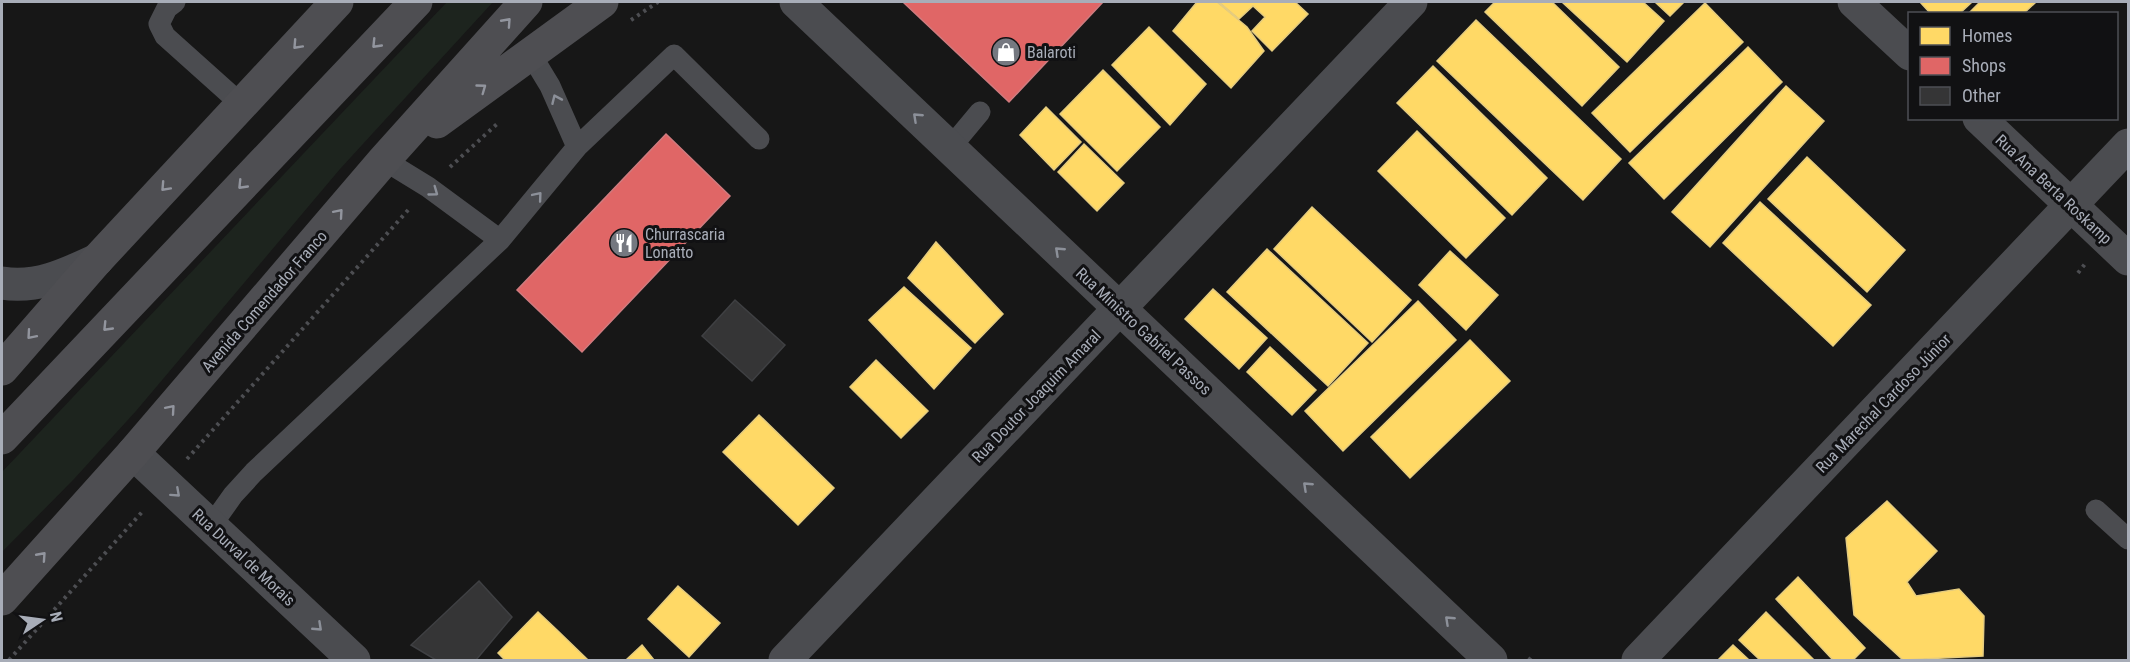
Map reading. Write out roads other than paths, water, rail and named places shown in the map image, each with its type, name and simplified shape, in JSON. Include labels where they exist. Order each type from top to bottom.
[{"type":"highway","points":[[2,438],[416,2]]},
{"type":"highway","name":"Avenida Comendador Franco","points":[[2,599],[133,453],[384,160],[526,2]]},
{"type":"highway","points":[[384,160],[602,2]]},
{"type":"highway","points":[[2,369],[97,260],[242,105],[330,4]]},
{"type":"street","name":"Rua Ministro Gabriel Passos","points":[[796,2],[1491,660]]},
{"type":"street","name":"Rua Doutor Joaquim Amaral","points":[[785,660],[1411,2]]},
{"type":"street","points":[[1854,2],[1908,52]]},
{"type":"street","name":"Rua Ana Berta Roskamp","points":[[1981,120],[2128,259]]},
{"type":"street","name":"Rua Marechal Cardoso Júnior","points":[[1638,660],[2128,145]]},
{"type":"street","points":[[2,283],[31,283],[59,278],[97,260]]},
{"type":"street","name":"Rua Durval de Morais","points":[[133,453],[354,660]]},
{"type":"lane","points":[[175,2],[167,8],[159,24],[165,36],[242,105]]},
{"type":"lane","points":[[530,53],[550,86],[577,147]]},
{"type":"lane","points":[[211,526],[233,495],[254,472],[500,240],[577,147],[674,55],[759,139]]},
{"type":"lane","points":[[950,148],[980,112]]},
{"type":"lane","points":[[384,160],[428,187],[500,240]]},
{"type":"lane","points":[[2096,510],[2128,539]]},
{"type":"place","name":"Balaroti","points":[[1006,52]]},
{"type":"place","name":"Churrascaria Lonatto","points":[[624,243]]}]
